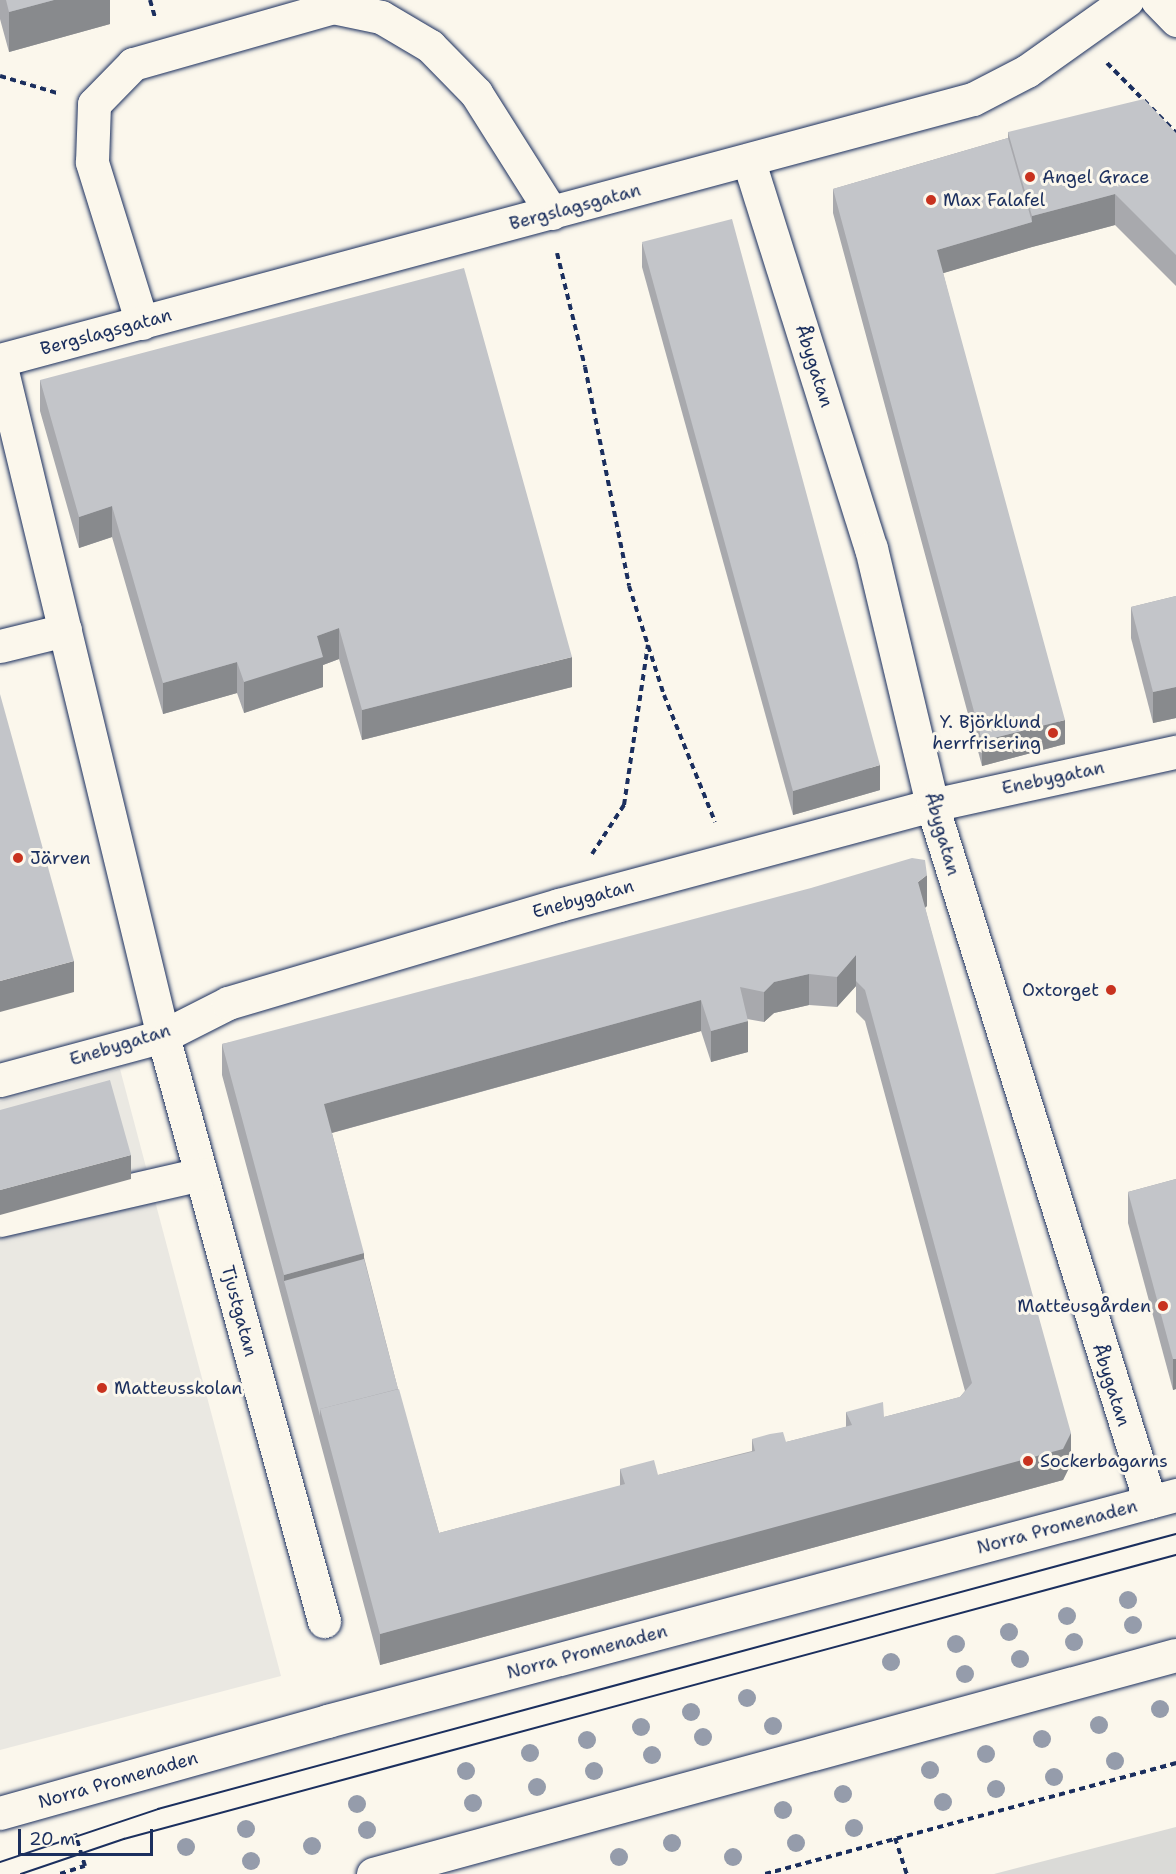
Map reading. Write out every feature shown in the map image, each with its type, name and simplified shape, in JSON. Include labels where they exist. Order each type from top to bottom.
[{"type":"street","name":"Bergslagsgatan","points":[[0,362],[142,322],[749,162],[973,99],[1027,71],[1126,0]]},
{"type":"street","points":[[1157,0],[1176,21]]},
{"type":"street","points":[[142,322],[92,162],[94,104],[133,64],[333,7],[381,17],[430,46],[476,93],[552,213]]},
{"type":"street","name":"Åbygatan","points":[[749,162],[872,548],[932,805],[1163,1499]]},
{"type":"street","name":"Tjustgatan","points":[[0,362],[163,1036],[324,1621]]},
{"type":"street","points":[[0,646],[65,630]]},
{"type":"street","name":"Enebygatan","points":[[0,1080],[163,1036],[228,1003],[559,905],[932,805],[1176,752]]},
{"type":"street","points":[[0,1220],[201,1174]]},
{"type":"street","name":"Norra Promenaden","points":[[0,1813],[327,1721],[1163,1499]]},
{"type":"street","points":[[373,1874],[1176,1655]]},
{"type":"path","points":[[1080,35],[1176,133]]},
{"type":"path","points":[[0,76],[94,104]]},
{"type":"path","points":[[552,213],[558,261],[585,367],[629,586],[726,860]]},
{"type":"path","points":[[559,905],[624,805],[648,641]]},
{"type":"path","points":[[765,1874],[1176,1763]]},
{"type":"path","points":[[60,1874],[85,1866],[73,1826]]},
{"type":"path","points":[[895,1838],[906,1874]]},
{"type":"shaded area","name":"Matteusskolan","points":[[120,1069],[281,1676],[0,1750],[0,1101]]},
{"type":"shaded area","points":[[1176,1827],[1176,1874],[994,1874]]},
{"type":"building","points":[[6,0],[54,0],[9,12]]},
{"type":"building","points":[[1144,99],[1176,133],[1176,255],[1115,194],[1032,216],[1008,132]]},
{"type":"building","points":[[1008,138],[1032,222],[937,250],[1065,720],[982,741],[833,189]]},
{"type":"building","points":[[732,219],[880,765],[793,791],[642,242]]},
{"type":"building","points":[[464,268],[572,657],[362,710],[339,628],[317,636],[323,657],[244,682],[237,662],[163,683],[112,506],[79,517],[40,380]]},
{"type":"building","points":[[1176,596],[1176,687],[1153,692],[1131,607]]},
{"type":"building","name":"Järven","points":[[0,694],[74,961],[0,981]]},
{"type":"building","points":[[912,858],[925,860],[927,875],[918,882],[1071,1433],[1063,1449],[380,1634],[320,1409],[399,1389],[439,1533],[625,1484],[620,1469],[654,1460],[658,1475],[755,1451],[752,1439],[770,1434],[783,1432],[786,1442],[852,1425],[846,1412],[883,1402],[884,1417],[960,1397],[972,1383],[865,990],[856,981],[856,955],[837,977],[809,974],[774,982],[764,992],[740,987],[748,1021],[711,1031],[701,1000],[324,1104],[364,1253],[284,1275],[222,1044],[811,888]]},
{"type":"building","points":[[110,1080],[131,1155],[0,1190],[0,1110]]},
{"type":"building","name":"Matteusgården","points":[[1176,1179],[1176,1359],[1173,1359],[1128,1192]]},
{"type":"building","points":[[364,1259],[398,1389],[320,1409],[320,1416],[284,1281]]},
{"type":"tram line","points":[[0,1862],[158,1809],[1176,1534]]},
{"type":"tram line","points":[[21,1874],[124,1839],[1176,1555]]},
{"type":"place","name":"Angel Grace","points":[[1030,177]]},
{"type":"place","name":"Max Falafel","points":[[931,200]]},
{"type":"place","name":"Y. Björklund herrfrisering","points":[[1053,733]]},
{"type":"place","name":"Järven","points":[[18,858]]},
{"type":"place","name":"Oxtorget","points":[[1111,990]]},
{"type":"place","name":"Matteusgården","points":[[1163,1306]]},
{"type":"place","name":"Matteusskolan","points":[[102,1388]]},
{"type":"place","name":"Sockerbagarns","points":[[1028,1461]]}]
